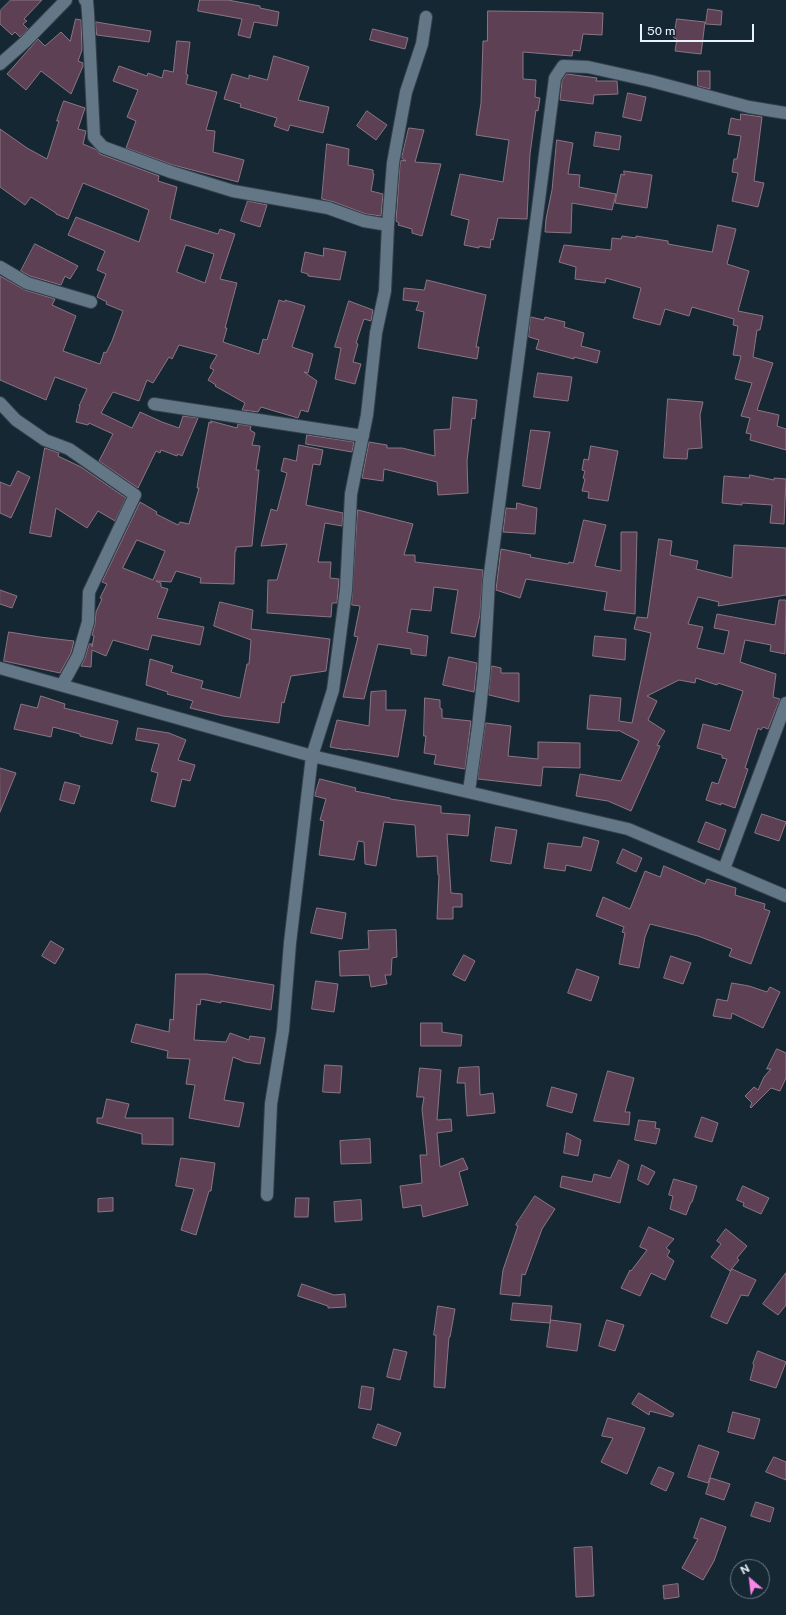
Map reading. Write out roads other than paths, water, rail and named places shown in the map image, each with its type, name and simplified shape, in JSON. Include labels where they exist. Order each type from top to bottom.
[{"type":"street","points":[[0,64],[25,42],[66,0]]},
{"type":"street","points":[[85,0],[87,1],[88,13],[94,136],[103,147],[171,172],[233,191],[328,208],[364,221],[388,225]]},
{"type":"street","points":[[267,1195],[271,1104],[283,1030],[290,944],[312,756],[333,690],[346,590],[351,494],[367,415],[376,333],[385,291],[388,225],[394,163],[406,92],[422,44],[426,17]]},
{"type":"street","points":[[469,791],[484,672],[489,581],[555,78],[563,66],[588,67],[651,81],[749,107],[786,114]]},
{"type":"street","points":[[0,267],[27,283],[91,302]]},
{"type":"street","points":[[0,402],[16,420],[46,440],[69,449],[135,495],[89,592],[88,622],[78,656],[62,685]]},
{"type":"street","points":[[154,404],[363,436]]},
{"type":"street","points":[[0,668],[312,756],[469,791],[628,829],[786,896]]},
{"type":"street","points":[[724,870],[786,703]]}]
